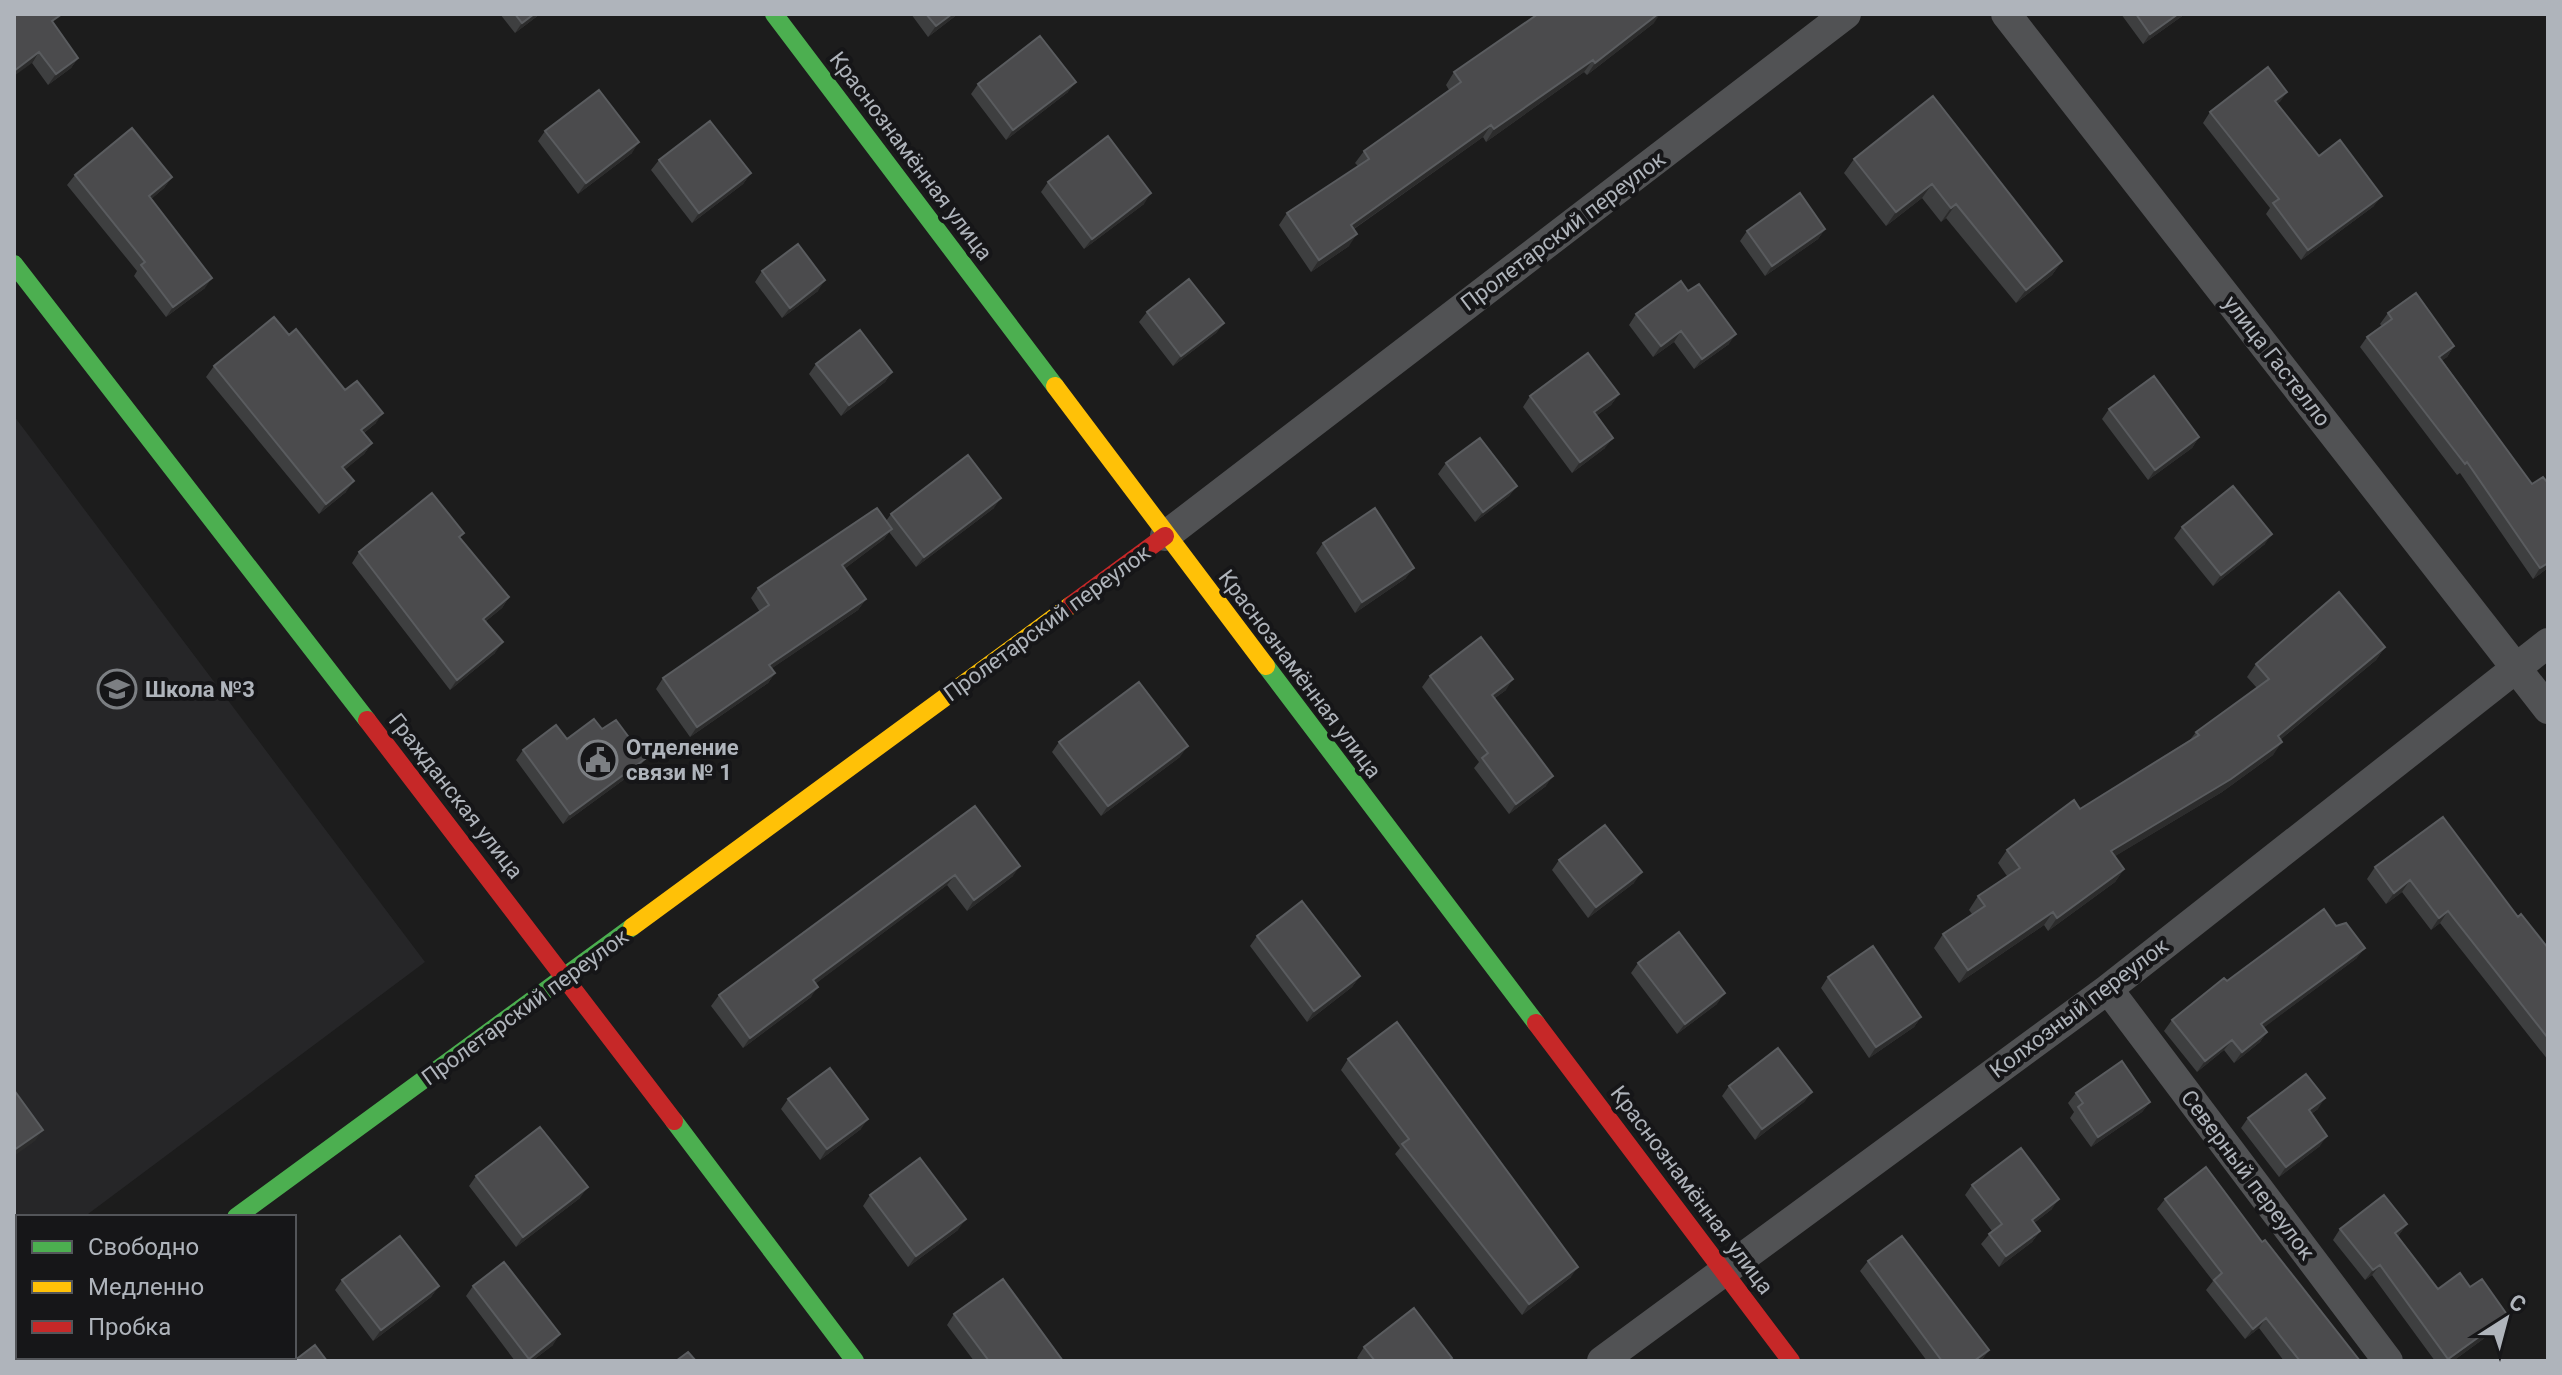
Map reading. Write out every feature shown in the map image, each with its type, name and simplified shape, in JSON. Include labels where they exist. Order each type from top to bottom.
[{"type":"main road","name":"Краснознамённая улица","points":[[774,14],[1165,536],[1791,1361]]},
{"type":"main road","name":"Гражданская улица","points":[[14,264],[566,977],[855,1361]]},
{"type":"main road","name":"Пролетарский переулок","points":[[239,1215],[1165,536]]},
{"type":"street","name":"Пролетарский переулок","points":[[1165,536],[1846,14]]},
{"type":"street","name":"улица Гастелло","points":[[2006,14],[2548,709]]},
{"type":"street","name":"Колхозный переулок","points":[[1602,1361],[2108,989],[2548,643]]},
{"type":"street","name":"Северный переулок","points":[[2108,989],[2388,1361]]},
{"type":"shaded area","name":"Школа №3","points":[[14,416],[425,962],[87,1215],[16,1215],[14,1269]]},
{"type":"building","points":[[14,14],[62,14],[52,21],[78,58],[56,74],[39,52],[14,71]]},
{"type":"building","points":[[515,14],[534,14],[522,23]]},
{"type":"building","points":[[926,14],[952,14],[936,26]]},
{"type":"building","points":[[1538,14],[1658,14],[1595,63],[1593,60],[1494,129],[1491,125],[1351,225],[1357,234],[1319,260],[1287,213],[1369,159],[1364,151],[1461,82],[1454,72]]},
{"type":"building","points":[[2136,14],[2178,14],[2150,34]]},
{"type":"building","points":[[1040,36],[1076,82],[1013,130],[978,84]]},
{"type":"building","points":[[2268,67],[2287,92],[2275,101],[2319,156],[2340,140],[2382,196],[2308,250],[2273,203],[2279,199],[2210,112]]},
{"type":"building","points":[[599,90],[639,142],[586,183],[545,131]]},
{"type":"building","points":[[1933,96],[2062,261],[2026,290],[1956,204],[1951,208],[1932,184],[1896,212],[1854,159]]},
{"type":"building","points":[[710,121],[751,173],[699,213],[659,160]]},
{"type":"building","points":[[132,128],[172,177],[149,196],[212,278],[173,307],[141,265],[145,262],[75,175]]},
{"type":"building","points":[[1108,136],[1151,193],[1092,239],[1048,182]]},
{"type":"building","points":[[1800,193],[1825,229],[1772,266],[1747,231]]},
{"type":"building","points":[[798,244],[825,280],[790,308],[762,271]]},
{"type":"building","points":[[1189,279],[1224,323],[1181,356],[1147,312]]},
{"type":"building","points":[[1681,281],[1688,291],[1699,284],[1736,334],[1702,359],[1681,331],[1661,346],[1636,314]]},
{"type":"building","points":[[2416,293],[2454,346],[2439,357],[2532,484],[2543,477],[2548,483],[2548,563],[2540,568],[2467,462],[2465,464],[2367,337],[2392,319],[2388,313]]},
{"type":"building","points":[[274,317],[289,335],[296,329],[345,390],[357,381],[383,413],[361,430],[372,443],[342,467],[354,481],[326,504],[214,366]]},
{"type":"building","points":[[860,330],[892,372],[849,405],[816,364]]},
{"type":"building","points":[[1588,353],[1619,394],[1594,412],[1613,438],[1580,462],[1530,396]]},
{"type":"building","points":[[2154,376],[2199,437],[2155,470],[2109,409]]},
{"type":"building","points":[[1480,438],[1517,486],[1483,512],[1446,463]]},
{"type":"building","points":[[968,455],[1001,498],[924,557],[891,514]]},
{"type":"building","points":[[2233,486],[2272,534],[2221,575],[2182,527]]},
{"type":"building","points":[[432,493],[464,533],[459,537],[509,597],[483,619],[503,642],[457,680],[359,552]]},
{"type":"building","points":[[877,508],[892,529],[842,565],[866,599],[769,665],[775,673],[697,727],[663,678],[769,605],[758,588]]},
{"type":"building","points":[[1375,508],[1414,568],[1362,602],[1323,543]]},
{"type":"building","points":[[2339,592],[2385,647],[2278,736],[2282,742],[2231,779],[2111,851],[2124,869],[2057,918],[2053,912],[1968,970],[1943,934],[1985,906],[1978,896],[2020,868],[2007,850],[2074,800],[2080,809],[2199,735],[2196,732],[2269,679],[2256,664]]},
{"type":"building","points":[[1481,637],[1513,679],[1492,695],[1553,776],[1516,804],[1482,758],[1488,753],[1430,676]]},
{"type":"building","points":[[1139,682],[1188,746],[1108,806],[1059,742]]},
{"type":"building","points":[[594,719],[602,729],[616,720],[645,759],[570,814],[523,750],[556,725],[567,739]]},
{"type":"building","points":[[975,806],[1020,866],[974,900],[955,875],[813,980],[818,987],[750,1038],[719,995]]},
{"type":"building","points":[[2443,817],[2518,917],[2521,914],[2548,948],[2548,1038],[2448,911],[2439,918],[2410,880],[2394,893],[2375,867]]},
{"type":"building","points":[[1605,825],[1642,872],[1596,907],[1559,860]]},
{"type":"building","points":[[1302,901],[1360,976],[1314,1011],[1257,936]]},
{"type":"building","points":[[2324,909],[2336,926],[2346,923],[2365,948],[2261,1024],[2267,1032],[2242,1052],[2232,1040],[2205,1061],[2172,1020],[2224,978],[2227,981]]},
{"type":"building","points":[[1679,932],[1725,993],[1685,1024],[1638,963]]},
{"type":"building","points":[[1873,946],[1921,1017],[1876,1047],[1828,977]]},
{"type":"building","points":[[1397,1022],[1578,1267],[1529,1304],[1402,1144],[1409,1139],[1348,1059]]},
{"type":"building","points":[[1778,1048],[1812,1092],[1762,1129],[1729,1086]]},
{"type":"building","points":[[2122,1061],[2150,1102],[2098,1137],[2078,1107],[2083,1103],[2076,1093]]},
{"type":"building","points":[[830,1068],[868,1119],[827,1149],[788,1099]]},
{"type":"building","points":[[2306,1074],[2325,1098],[2309,1110],[2327,1136],[2286,1167],[2248,1118]]},
{"type":"building","points":[[14,1090],[43,1130],[14,1150]]},
{"type":"building","points":[[540,1127],[588,1187],[523,1237],[476,1176]]},
{"type":"building","points":[[2021,1148],[2059,1199],[2032,1220],[2040,1231],[2006,1256],[1989,1234],[2002,1224],[1972,1185]]},
{"type":"building","points":[[920,1158],[966,1219],[916,1256],[870,1195]]},
{"type":"building","points":[[2206,1167],[2262,1242],[2265,1240],[2360,1361],[2300,1361],[2266,1318],[2253,1329],[2214,1280],[2222,1273],[2165,1199]]},
{"type":"building","points":[[2384,1195],[2407,1224],[2395,1233],[2438,1289],[2460,1273],[2470,1287],[2482,1279],[2508,1316],[2448,1359],[2380,1265],[2373,1270],[2340,1229]]},
{"type":"building","points":[[400,1236],[439,1286],[381,1330],[342,1280]]},
{"type":"building","points":[[1902,1236],[1989,1350],[1974,1361],[1942,1361],[1868,1261]]},
{"type":"building","points":[[504,1262],[560,1334],[529,1359],[473,1286]]},
{"type":"building","points":[[1003,1279],[1063,1361],[989,1361],[954,1314]]},
{"type":"building","points":[[1414,1308],[1452,1358],[1448,1361],[1375,1361],[1364,1347]]},
{"type":"building","points":[[315,1345],[327,1361],[294,1361]]},
{"type":"building","points":[[688,1352],[696,1361],[676,1361]]},
{"type":"traffic: fast","points":[[774,14],[1055,386]]},
{"type":"traffic: fast","points":[[14,264],[367,720]]},
{"type":"traffic: fast","points":[[1266,666],[1536,1023]]},
{"type":"traffic: fast","points":[[239,1215],[632,927]]},
{"type":"traffic: fast","points":[[674,1121],[855,1361]]},
{"type":"traffic: slow","points":[[1055,386],[1266,666]]},
{"type":"traffic: slow","points":[[632,927],[1071,605]]},
{"type":"traffic: jam","points":[[1071,605],[1165,536]]},
{"type":"traffic: jam","points":[[367,720],[674,1121]]},
{"type":"traffic: jam","points":[[1536,1023],[1791,1361]]},
{"type":"place","name":"Школа №3","points":[[117,689]]},
{"type":"place","name":"Отделение связи № 1","points":[[598,760]]}]
